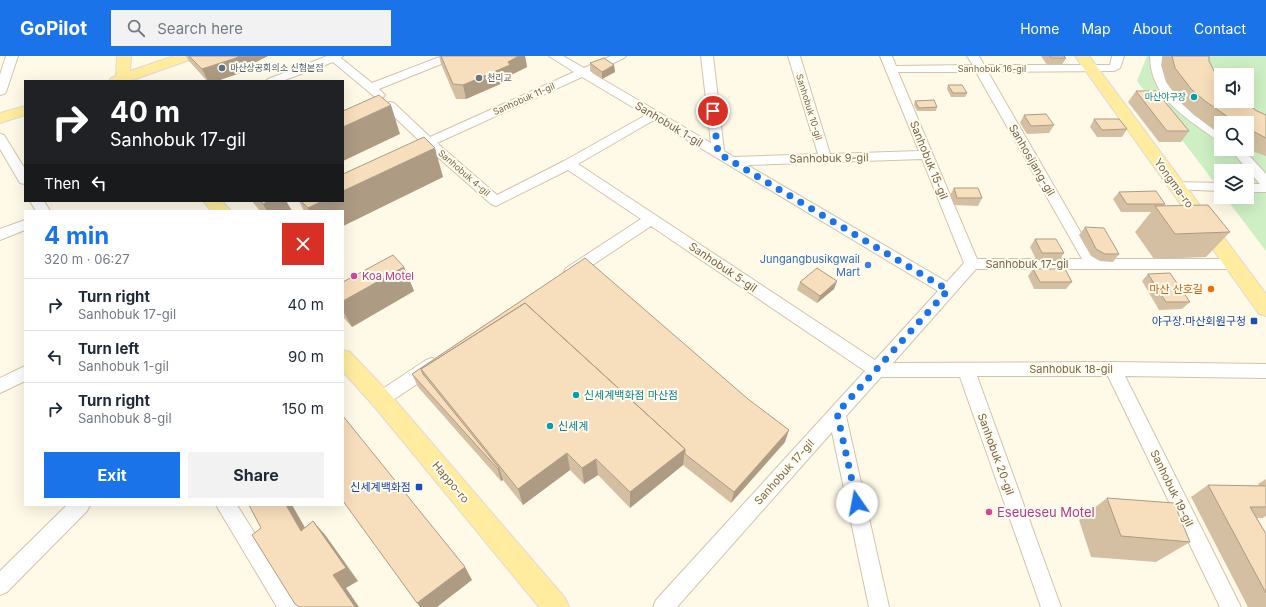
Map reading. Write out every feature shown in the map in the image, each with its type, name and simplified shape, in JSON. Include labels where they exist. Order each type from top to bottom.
[{"type":"main road","points":[[124,56],[120,80],[188,56]]},
{"type":"main road","name":"Yongma-ro","points":[[1087,63],[1266,310]]},
{"type":"main road","points":[[0,118],[24,110]]},
{"type":"main road","points":[[213,202],[221,210]]},
{"type":"main road","name":"Happo-ro","points":[[344,359],[381,399],[556,607]]},
{"type":"street","points":[[0,92],[12,56]]},
{"type":"street","points":[[371,88],[452,56]]},
{"type":"street","name":"Sanhobuk 1-gil","points":[[555,56],[948,290]]},
{"type":"street","name":"Sanhobuk 11-gil","points":[[428,142],[620,56]]},
{"type":"street","points":[[707,56],[718,153]]},
{"type":"street","name":"Sanhobuk 10-gil","points":[[794,56],[824,157]]},
{"type":"street","name":"Sanhobuk 15-gil","points":[[886,56],[972,264]]},
{"type":"street","name":"Sanhosijang-gil","points":[[973,56],[1092,264]]},
{"type":"street","name":"Sanhobuk 16-gil","points":[[892,69],[980,69],[1087,63],[1114,68],[1118,56]]},
{"type":"street","points":[[1156,56],[1154,64],[1160,84],[1181,109],[1214,132]]},
{"type":"street","points":[[275,80],[336,57]]},
{"type":"street","name":"Sanhobuk 4-gil","points":[[336,57],[428,142],[496,201],[569,164],[655,115]]},
{"type":"street","points":[[344,127],[390,106]]},
{"type":"street","points":[[0,138],[24,178]]},
{"type":"street","name":"Sanhobuk 9-gil","points":[[731,161],[824,157],[927,156]]},
{"type":"street","points":[[1242,156],[1266,182]]},
{"type":"street","name":"Sanhobuk 5-gil","points":[[569,164],[876,370]]},
{"type":"street","points":[[1176,186],[1214,187]]},
{"type":"street","points":[[1254,188],[1266,188]]},
{"type":"street","points":[[559,280],[651,219]]},
{"type":"street","points":[[0,235],[24,226]]},
{"type":"street","name":"Sanhobuk 17-gil","points":[[663,607],[972,264],[1233,264]]},
{"type":"street","points":[[381,399],[447,355]]},
{"type":"street","name":"Sanhobuk 20-gil","points":[[966,369],[1051,607]]},
{"type":"street","name":"Sanhobuk 18-gil","points":[[876,370],[1113,369],[1266,371]]},
{"type":"street","name":"Sanhobuk 19-gil","points":[[1113,369],[1231,607]]},
{"type":"street","points":[[0,386],[24,374]]},
{"type":"street","points":[[837,413],[879,607]]},
{"type":"street","points":[[0,585],[79,506]]},
{"type":"street","points":[[227,506],[289,607]]},
{"type":"green space","points":[[1147,56],[1266,56],[1266,251],[1230,204],[1254,204],[1254,164],[1214,164],[1214,182],[1137,81]]},
{"type":"building","points":[[189,56],[239,56],[202,69]]},
{"type":"building","points":[[441,56],[519,56],[508,62],[510,65],[463,85],[453,84]]},
{"type":"building","points":[[1050,56],[1064,56],[1066,58],[1051,58]]},
{"type":"building","points":[[1172,56],[1209,56],[1209,61],[1214,71],[1214,107],[1192,90],[1175,68]]},
{"type":"building","points":[[604,58],[614,65],[602,72],[590,63]]},
{"type":"building","points":[[948,85],[962,85],[967,93],[953,93]]},
{"type":"building","points":[[1136,91],[1156,91],[1189,131],[1167,131]]},
{"type":"building","points":[[379,95],[391,105],[344,127],[344,111]]},
{"type":"building","points":[[934,100],[937,107],[919,108],[915,101]]},
{"type":"building","points":[[1215,108],[1253,108],[1266,115],[1266,138],[1254,132],[1254,116],[1227,116]]},
{"type":"building","points":[[1046,114],[1054,125],[1031,126],[1024,115]]},
{"type":"building","points":[[1094,119],[1119,119],[1127,129],[1102,130]]},
{"type":"building","points":[[424,137],[435,148],[344,191],[344,174]]},
{"type":"building","points":[[954,188],[978,188],[982,198],[957,198]]},
{"type":"building","points":[[1156,191],[1165,204],[1127,204],[1119,192]]},
{"type":"building","points":[[302,202],[320,202],[308,208]]},
{"type":"building","points":[[1208,205],[1230,232],[1175,234],[1155,206]]},
{"type":"building","points":[[1085,227],[1104,228],[1119,254],[1105,254],[1096,249]]},
{"type":"building","points":[[1035,239],[1056,239],[1064,253],[1042,253]]},
{"type":"building","points":[[393,255],[404,267],[344,300],[344,281]]},
{"type":"building","points":[[585,258],[748,399],[789,430],[734,492],[685,454],[685,449],[525,303],[421,369],[423,374],[499,468],[498,469],[412,374]]},
{"type":"building","points":[[817,268],[837,281],[820,296],[800,282]]},
{"type":"building","points":[[1033,269],[1065,269],[1072,282],[1040,282]]},
{"type":"building","points":[[1170,273],[1190,302],[1166,302],[1148,274]]},
{"type":"building","name":"신세계","points":[[525,303],[685,449],[630,492],[596,459],[582,468],[567,453],[518,489],[421,369]]},
{"type":"building","points":[[344,417],[465,567],[417,603],[344,502]]},
{"type":"building","points":[[1208,485],[1266,486],[1266,507],[1250,507],[1266,534],[1266,593]]},
{"type":"building","points":[[1107,498],[1174,503],[1190,542],[1121,536]]},
{"type":"building","points":[[250,506],[287,506],[301,531],[313,521],[346,568],[333,575],[355,607],[299,607],[295,604],[252,535],[261,528]]},
{"type":"place","name":"마산상공회의소 신협본점","points":[[222,68]]},
{"type":"place","name":"천리교","points":[[479,78]]},
{"type":"place","name":"마산야구장","points":[[1194,97]]},
{"type":"place","name":"Jungangbusikgwail Mart","points":[[868,265]]},
{"type":"place","name":"Koa Motel","points":[[354,276]]},
{"type":"place","name":"마산 산호길","points":[[1211,289]]},
{"type":"place","name":"야구장.마산회원구청","points":[[1254,321]]},
{"type":"place","name":"신세계백화점 마산점","points":[[576,395]]},
{"type":"place","name":"신세계","points":[[550,426]]},
{"type":"place","name":"신세계백화점","points":[[419,487]]},
{"type":"place","name":"Eseueseu Motel","points":[[989,512]]},
{"type":"route","points":[[713,111],[718,153],[948,290],[837,413],[857,503]]}]
